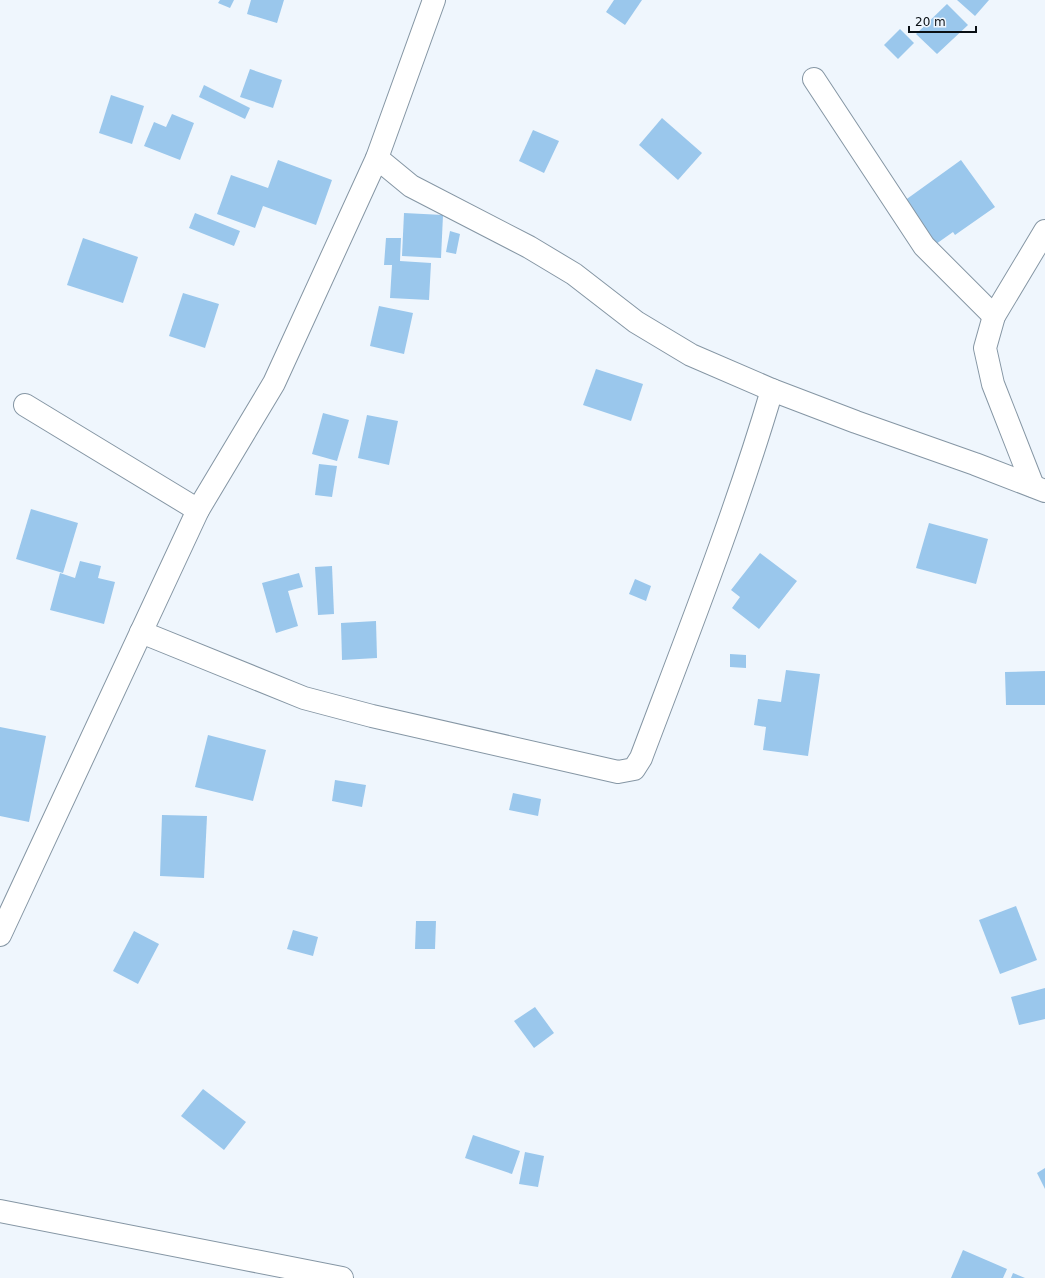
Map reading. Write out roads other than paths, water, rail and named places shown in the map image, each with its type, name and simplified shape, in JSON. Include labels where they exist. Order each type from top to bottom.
[{"type":"street","points":[[0,935],[198,510],[274,383],[377,158],[434,0]]},
{"type":"street","points":[[814,79],[924,246],[994,316]]},
{"type":"street","points":[[377,158],[411,186],[529,247],[574,274],[636,322],[691,356],[772,390],[1039,489]]},
{"type":"street","points":[[1039,489],[991,377],[985,348],[994,316],[1045,231]]},
{"type":"street","points":[[141,632],[304,698],[372,716],[618,772],[634,769],[641,758],[730,522],[772,390]]},
{"type":"street","points":[[26,405],[198,510]]},
{"type":"street","points":[[0,1211],[342,1278]]}]
